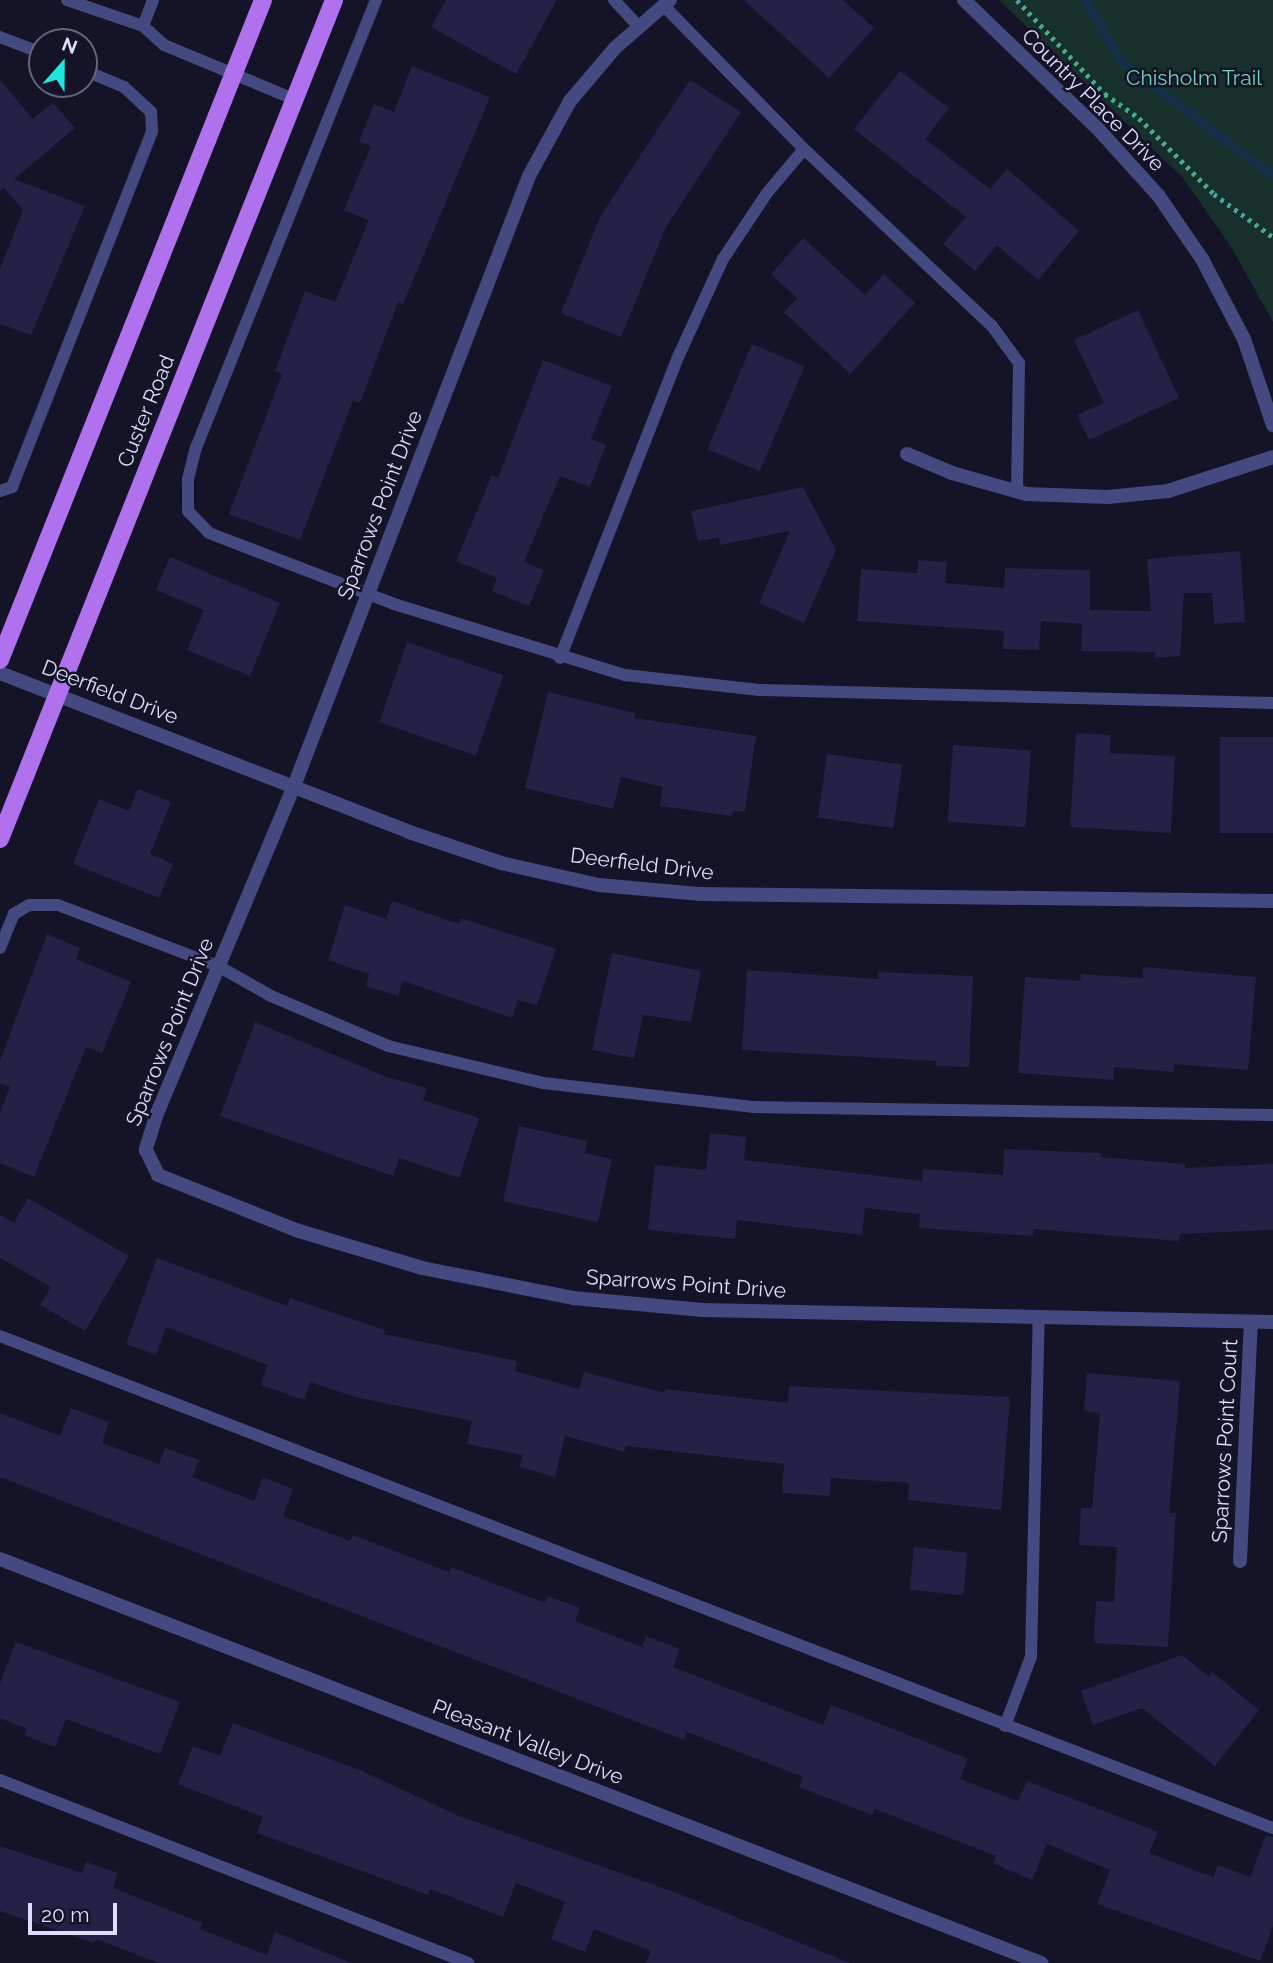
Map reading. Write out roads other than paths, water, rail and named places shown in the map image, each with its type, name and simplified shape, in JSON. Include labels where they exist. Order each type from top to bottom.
[{"type":"main road","name":"Custer Road","points":[[0,660],[263,0]]},
{"type":"main road","name":"Custer Road","points":[[0,839],[334,0]]},
{"type":"street","name":"Country Place Drive","points":[[964,0],[1099,130],[1158,195],[1202,259],[1244,339],[1273,425]]},
{"type":"street","name":"Sparrows Point Drive","points":[[667,3],[639,27],[570,101],[529,176],[294,786],[157,1113],[146,1150],[158,1175],[299,1231],[422,1268],[573,1298],[702,1310],[1273,1322]]},
{"type":"street","points":[[907,454],[1017,491],[1108,497],[1168,491],[1273,457]]},
{"type":"street","name":"Deerfield Drive","points":[[0,673],[501,863],[600,885],[699,894],[1273,901]]},
{"type":"street","name":"Sparrows Point Court","points":[[1240,1561],[1251,1322]]},
{"type":"street","name":"Pleasant Valley Drive","points":[[0,1559],[1010,1957],[1041,1963]]},
{"type":"lane","points":[[67,0],[143,26],[164,44],[294,99]]},
{"type":"lane","points":[[143,26],[153,0]]},
{"type":"lane","points":[[376,0],[197,447],[188,480],[188,511],[209,533],[368,595],[559,658],[625,675],[759,690],[1273,703]]},
{"type":"lane","points":[[614,0],[639,27]]},
{"type":"lane","points":[[667,3],[804,149],[992,326],[1019,363],[1017,491]]},
{"type":"lane","points":[[0,37],[28,48]]},
{"type":"lane","points":[[0,491],[12,487],[152,131],[150,112],[124,87],[98,76]]},
{"type":"lane","points":[[559,658],[679,355],[723,259],[804,149]]},
{"type":"lane","points":[[0,948],[14,914],[29,905],[58,905],[218,967],[271,996],[388,1046],[543,1083],[753,1107],[1273,1115]]},
{"type":"lane","points":[[1005,1726],[1031,1657],[1038,1317]]},
{"type":"lane","points":[[0,1336],[1273,1828]]},
{"type":"lane","points":[[0,1780],[468,1963]]},
{"type":"waterway","points":[[1085,0],[1122,62],[1273,176]]},
{"type":"park label","name":"Chisholm Trail","points":[[1194,78]]}]
